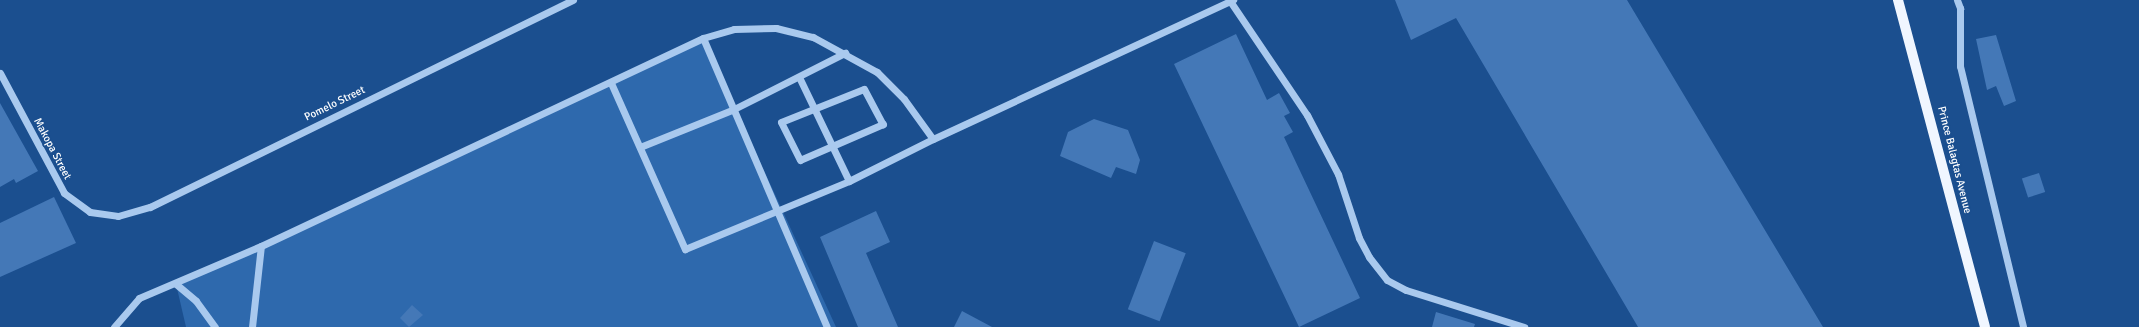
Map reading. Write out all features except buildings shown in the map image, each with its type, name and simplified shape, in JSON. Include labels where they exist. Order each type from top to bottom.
[{"type":"main road","name":"Prince Balagtas Avenue","points":[[1898,0],[1985,327]]},
{"type":"street","name":"Pomelo Street","points":[[103,216],[134,213],[150,208],[573,0]]},
{"type":"street","points":[[1957,0],[1960,8],[1960,66],[2023,327]]},
{"type":"street","points":[[610,83],[685,249],[776,213],[849,181],[933,139],[1232,1],[1307,115],[1338,174],[1359,238],[1369,257],[1387,280],[1406,290],[1524,327]]},
{"type":"street","points":[[114,327],[139,298],[176,284],[261,246],[703,38],[734,29],[776,28],[813,37],[844,53],[877,72],[904,99],[933,139]]},
{"type":"street","points":[[703,38],[776,213],[827,327]]},
{"type":"street","points":[[640,147],[732,110],[844,53]]},
{"type":"street","name":"Makopa Street","points":[[0,73],[64,193],[76,204],[103,216]]},
{"type":"street","points":[[799,77],[849,181]]},
{"type":"street","points":[[864,89],[883,124],[800,160],[781,122],[814,108],[864,89]]},
{"type":"street","points":[[252,327],[261,246]]},
{"type":"street","points":[[176,284],[196,301],[215,327]]},
{"type":"shaded area","points":[[703,38],[836,327],[186,327],[176,284]]}]
